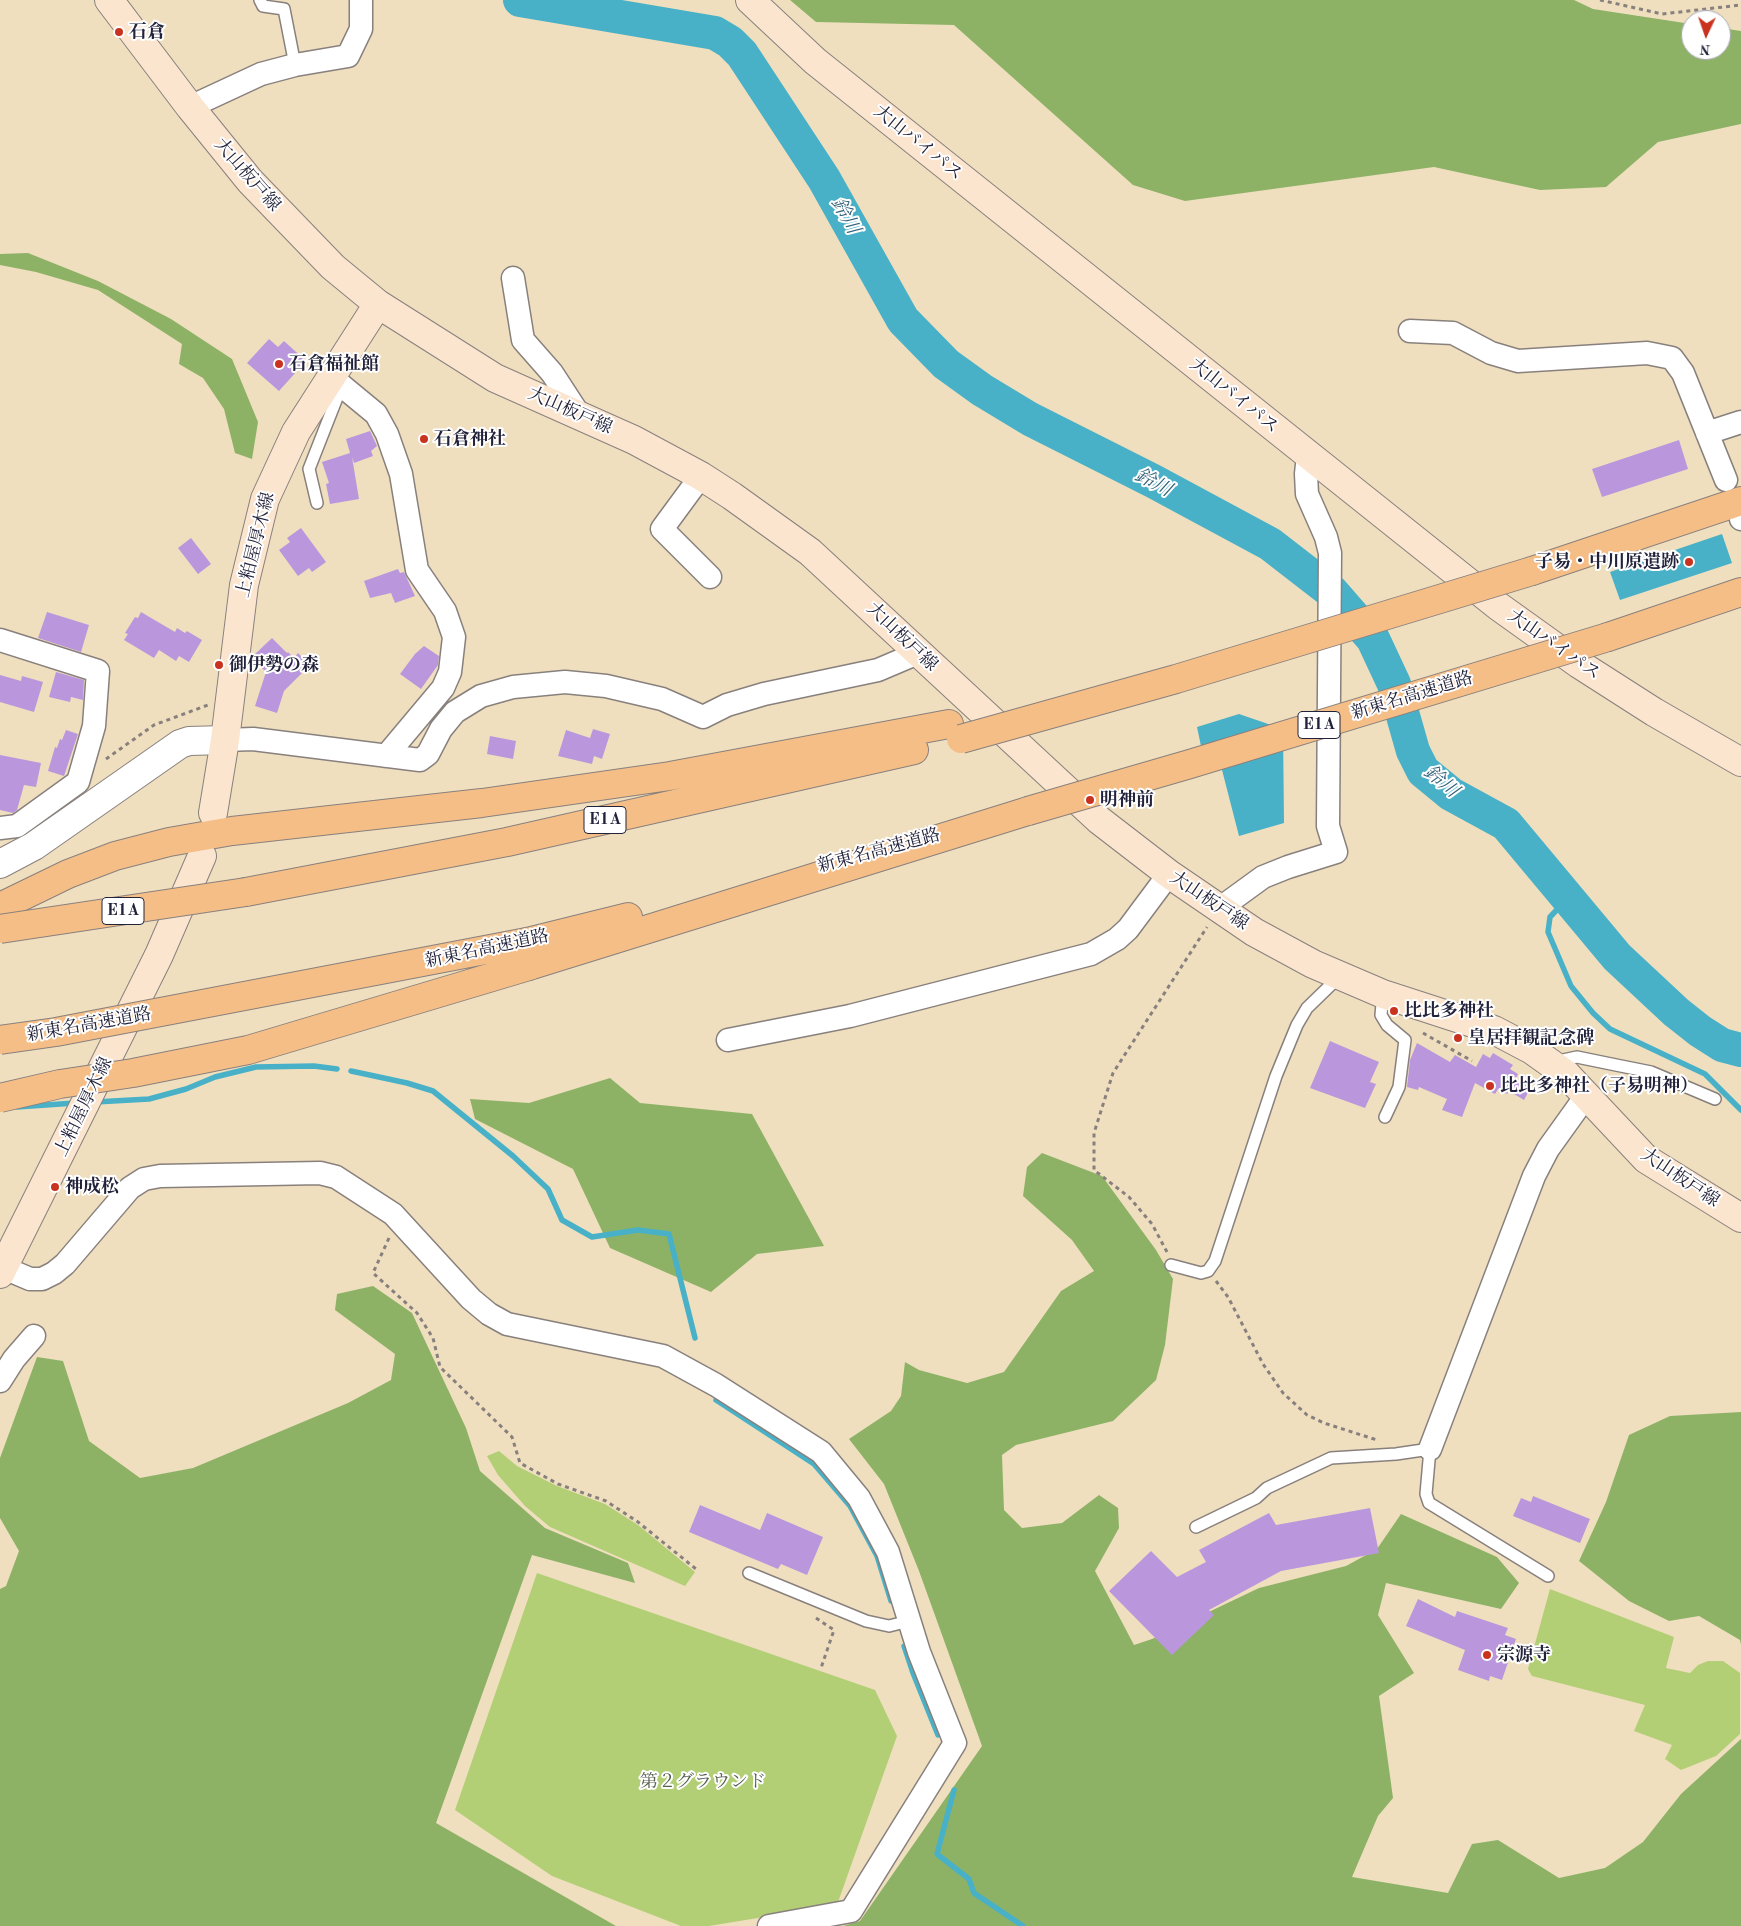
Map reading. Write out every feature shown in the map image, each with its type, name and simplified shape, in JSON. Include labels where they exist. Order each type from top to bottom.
[{"type":"highway","points":[[0,907],[68,874],[115,856],[169,842],[232,831],[482,803],[955,732],[1176,679],[1532,570],[1734,490]]},
{"type":"highway","name":"新東名高速道路","points":[[0,1040],[528,954],[759,884],[1190,764],[1608,636],[1741,592]]},
{"type":"highway","name":"E1A","points":[[0,929],[246,892],[507,842],[955,732]]},
{"type":"highway","points":[[0,1098],[60,1084],[150,1070],[248,1050],[528,954]]},
{"type":"main road","name":"大山板戸線","points":[[109,0],[190,107],[250,181],[295,230],[355,287],[378,304],[494,378],[634,440],[702,476],[810,552],[1099,820],[1169,874],[1219,909],[1291,953],[1383,994],[1494,1030],[1532,1050],[1556,1066],[1646,1159],[1741,1218]]},
{"type":"main road","name":"大山バイパス","points":[[750,0],[815,61],[1498,606],[1579,664],[1654,712],[1741,762]]},
{"type":"main road","name":"上粕屋厚木線","points":[[214,813],[244,585],[265,499],[296,432],[336,381],[378,304]]},
{"type":"main road","name":"上粕屋厚木線","points":[[2,1271],[160,954],[202,856]]},
{"type":"street","points":[[190,107],[261,74],[295,65],[348,56],[361,29],[361,0]]},
{"type":"street","points":[[513,278],[523,340],[552,373],[580,416]]},
{"type":"street","points":[[1410,331],[1453,333],[1492,353],[1518,361],[1647,353],[1672,358],[1683,373],[1707,433],[1734,490]]},
{"type":"street","points":[[336,381],[376,414],[387,434],[401,474],[417,570],[445,611],[454,637],[450,672],[443,688],[386,756]]},
{"type":"street","points":[[1707,433],[1741,422]]},
{"type":"street","points":[[1219,909],[1264,877],[1288,867],[1336,852],[1328,826],[1328,606],[1330,553],[1326,537],[1307,494],[1306,474],[1308,455]]},
{"type":"street","points":[[702,476],[662,529],[710,577]]},
{"type":"street","points":[[0,640],[98,671],[94,726],[78,782],[17,826],[0,828]]},
{"type":"street","points":[[0,864],[34,846],[180,744],[189,741],[253,739],[416,760],[425,758],[441,730],[456,712],[481,696],[513,687],[564,682],[606,686],[662,699],[703,717],[727,705],[764,694],[878,670],[918,653]]},
{"type":"street","points":[[728,1040],[850,1016],[1091,954],[1117,939],[1128,929],[1169,874]]},
{"type":"street","points":[[1430,1449],[1534,1176],[1548,1149],[1586,1096]]},
{"type":"street","points":[[2,1271],[30,1279],[42,1279],[54,1273],[65,1264],[130,1188],[144,1179],[160,1176],[320,1173],[336,1177],[398,1220],[471,1299],[489,1314],[507,1324],[663,1356],[716,1385],[821,1452],[859,1498],[888,1552],[919,1652],[955,1743],[851,1912],[770,1926]]},
{"type":"street","points":[[0,1381],[34,1336]]},
{"type":"lane","points":[[260,0],[263,6],[284,9],[295,65]]},
{"type":"lane","points":[[317,503],[309,469],[336,381]]},
{"type":"lane","points":[[1171,1265],[1200,1273],[1208,1270],[1215,1261],[1276,1076],[1297,1024],[1307,1008],[1340,976]]},
{"type":"lane","points":[[1383,994],[1381,1015],[1386,1025],[1405,1040],[1399,1087],[1385,1117]]},
{"type":"lane","points":[[1556,1066],[1563,1060],[1576,1057],[1651,1072],[1715,1099]]},
{"type":"lane","points":[[1196,1527],[1256,1498],[1267,1488],[1331,1458],[1430,1449],[1426,1494],[1429,1503],[1548,1576]]},
{"type":"lane","points":[[749,1573],[866,1621],[889,1626],[909,1621]]},
{"type":"path","points":[[1600,0],[1662,14],[1741,5]]},
{"type":"path","points":[[104,752],[104,761],[154,725],[210,705]]},
{"type":"path","points":[[1171,1265],[1167,1250],[1140,1210],[1129,1197],[1094,1170],[1094,1133],[1113,1074],[1219,909]]},
{"type":"path","points":[[1437,1041],[1472,1061]]},
{"type":"path","points":[[398,1220],[373,1273],[417,1313],[433,1338],[440,1367],[512,1437],[520,1463],[558,1484],[606,1501],[638,1522],[696,1569]]},
{"type":"path","points":[[1208,1270],[1228,1297],[1263,1364],[1282,1393],[1307,1415],[1324,1423],[1374,1437],[1402,1453]]},
{"type":"path","points":[[814,1616],[834,1630],[821,1668]]},
{"type":"green space","points":[[790,0],[1574,0],[1593,9],[1681,22],[1681,60],[1731,60],[1731,30],[1741,31],[1741,124],[1658,142],[1606,187],[1540,190],[1434,167],[1185,201],[1133,185],[954,25],[816,22]]},
{"type":"green space","points":[[28,253],[98,281],[171,319],[232,359],[258,422],[252,459],[235,453],[224,409],[203,378],[179,364],[182,344],[98,290],[36,272],[0,265],[0,254]]},
{"type":"green space","points":[[610,1078],[640,1103],[752,1114],[824,1246],[757,1254],[711,1292],[610,1248],[573,1169],[475,1119],[470,1099],[529,1103]]},
{"type":"green space","points":[[1042,1153],[1102,1176],[1156,1250],[1173,1279],[1165,1345],[1156,1380],[1113,1421],[1016,1445],[1002,1455],[1004,1510],[1022,1528],[1062,1523],[1099,1495],[1118,1508],[1119,1528],[1095,1571],[1134,1645],[1152,1639],[1259,1588],[1346,1566],[1377,1549],[1401,1514],[1497,1557],[1519,1583],[1501,1609],[1386,1583],[1378,1615],[1414,1673],[1379,1696],[1393,1798],[1378,1816],[1352,1877],[1448,1893],[1472,1844],[1498,1840],[1559,1878],[1605,1868],[1643,1842],[1681,1794],[1741,1739],[1741,1926],[843,1926],[860,1921],[982,1746],[919,1571],[884,1484],[849,1439],[891,1411],[901,1396],[905,1362],[919,1370],[967,1383],[1004,1372],[1061,1291],[1094,1271],[1072,1240],[1023,1196],[1027,1167]]},
{"type":"green space","points":[[373,1286],[412,1313],[466,1428],[480,1471],[545,1528],[628,1563],[635,1583],[532,1555],[436,1823],[616,1926],[0,1926],[0,1589],[6,1586],[19,1551],[0,1518],[0,1458],[37,1357],[63,1361],[89,1441],[140,1478],[193,1468],[348,1403],[391,1380],[395,1354],[335,1310],[337,1294]]},
{"type":"green space","points":[[1741,1412],[1741,1645],[1740,1640],[1699,1616],[1669,1621],[1629,1601],[1579,1561],[1606,1502],[1629,1435],[1670,1416]]},
{"type":"green space","points":[[499,1451],[517,1466],[557,1486],[605,1504],[638,1525],[695,1572],[685,1586],[550,1527],[525,1506],[498,1475],[487,1456]]},
{"type":"green space","name":"第２グラウンド","points":[[537,1573],[875,1690],[897,1736],[837,1905],[709,1926],[681,1926],[552,1876],[455,1810]]},
{"type":"green space","points":[[1550,1589],[1674,1637],[1666,1668],[1690,1673],[1698,1665],[1708,1661],[1723,1661],[1740,1673],[1740,1734],[1716,1756],[1681,1770],[1665,1759],[1672,1745],[1634,1731],[1645,1705],[1532,1676],[1528,1669]]},
{"type":"water","points":[[1722,534],[1732,563],[1620,600],[1610,572]]},
{"type":"water","points":[[1239,714],[1283,729],[1284,823],[1239,836],[1221,766],[1206,770],[1197,727]]},
{"type":"building","points":[[269,339],[278,347],[284,341],[306,361],[279,391],[247,363]]},
{"type":"building","points":[[370,431],[377,446],[371,451],[373,456],[354,463],[352,457],[359,499],[330,504],[326,484],[329,483],[322,462],[350,453],[346,439]]},
{"type":"building","points":[[1679,440],[1688,469],[1602,497],[1592,469]]},
{"type":"building","points":[[301,528],[326,562],[312,572],[309,568],[298,576],[279,550],[290,542],[287,538]]},
{"type":"building","points":[[191,538],[211,564],[198,574],[178,548]]},
{"type":"building","points":[[398,569],[400,573],[404,572],[415,596],[395,603],[391,593],[370,598],[364,581]]},
{"type":"building","points":[[47,612],[89,625],[81,652],[38,638]]},
{"type":"building","points":[[141,612],[175,632],[177,628],[185,633],[187,631],[202,640],[189,662],[179,656],[176,661],[159,650],[154,658],[124,640],[128,634],[125,633],[135,617],[138,618]]},
{"type":"building","points":[[272,638],[294,658],[298,653],[310,665],[284,691],[277,713],[255,706],[266,672],[254,660],[256,658],[254,655]]},
{"type":"building","points":[[424,646],[439,656],[438,665],[421,689],[400,674],[415,654]]},
{"type":"building","points":[[56,672],[84,680],[83,700],[71,697],[70,702],[49,697]]},
{"type":"building","points":[[0,675],[21,681],[22,676],[43,682],[34,712],[0,702]]},
{"type":"building","points":[[593,729],[610,734],[602,759],[594,756],[592,764],[558,756],[566,730],[590,738]]},
{"type":"building","points":[[66,730],[78,734],[64,776],[48,771],[55,747],[57,748]]},
{"type":"building","points":[[490,736],[516,741],[513,759],[487,754]]},
{"type":"building","points":[[0,755],[41,763],[36,787],[24,785],[17,810],[13,813],[0,810]]},
{"type":"building","points":[[1330,1041],[1379,1062],[1370,1082],[1376,1084],[1365,1108],[1310,1088]]},
{"type":"building","points":[[1417,1043],[1450,1062],[1455,1055],[1476,1067],[1483,1054],[1490,1058],[1493,1053],[1513,1065],[1510,1069],[1518,1074],[1516,1078],[1531,1087],[1524,1100],[1509,1091],[1507,1094],[1498,1089],[1495,1094],[1475,1083],[1462,1117],[1442,1110],[1447,1099],[1419,1087],[1418,1090],[1407,1087],[1410,1060]]},
{"type":"building","points":[[1533,1496],[1590,1519],[1580,1543],[1513,1516],[1521,1498],[1531,1502]]},
{"type":"building","points":[[700,1505],[760,1530],[767,1513],[823,1537],[807,1575],[781,1564],[778,1569],[689,1532]]},
{"type":"building","points":[[1370,1508],[1379,1553],[1281,1571],[1209,1610],[1214,1615],[1172,1655],[1109,1591],[1151,1551],[1177,1577],[1206,1562],[1199,1550],[1269,1513],[1276,1525]]},
{"type":"building","points":[[1418,1599],[1455,1617],[1457,1611],[1508,1628],[1505,1635],[1516,1639],[1502,1680],[1490,1676],[1489,1681],[1458,1670],[1465,1650],[1406,1626]]},
{"type":"waterway","name":"鈴川","points":[[520,0],[715,33],[730,42],[742,54],[824,179],[903,320],[946,364],[982,390],[1030,419],[1153,481],[1270,544],[1332,592],[1373,639],[1394,684],[1413,751],[1423,771],[1451,794],[1506,824],[1617,957],[1676,1012],[1700,1031],[1722,1045],[1741,1050]]},
{"type":"waterway","points":[[1568,898],[1550,917],[1548,932],[1571,986],[1593,1013],[1610,1029],[1705,1074],[1741,1110]]},
{"type":"waterway","points":[[95,1102],[149,1099],[186,1089],[215,1077],[256,1067],[314,1066],[337,1069]]},
{"type":"waterway","points":[[351,1071],[407,1083],[433,1091],[513,1156],[548,1189],[562,1220],[592,1237],[638,1230],[669,1234],[695,1338]]},
{"type":"waterway","points":[[17,1107],[75,1103]]},
{"type":"waterway","points":[[716,1400],[814,1464],[850,1506],[877,1556],[891,1601]]},
{"type":"waterway","points":[[904,1646],[938,1735]]},
{"type":"waterway","points":[[954,1790],[937,1854],[969,1879],[974,1893],[1023,1926]]},
{"type":"place","name":"石倉","points":[[119,32]]},
{"type":"place","name":"石倉福祉館","points":[[279,364]]},
{"type":"place","name":"石倉神社","points":[[424,439]]},
{"type":"place","name":"子易・中川原遺跡","points":[[1689,562]]},
{"type":"place","name":"御伊勢の森","points":[[219,665]]},
{"type":"place","name":"明神前","points":[[1090,800]]},
{"type":"place","name":"比比多神社","points":[[1394,1011]]},
{"type":"place","name":"皇居拝観記念碑","points":[[1458,1038]]},
{"type":"place","name":"比比多神社（子易明神）","points":[[1490,1086]]},
{"type":"place","name":"神成松","points":[[55,1187]]},
{"type":"place","name":"宗源寺","points":[[1487,1655]]}]
